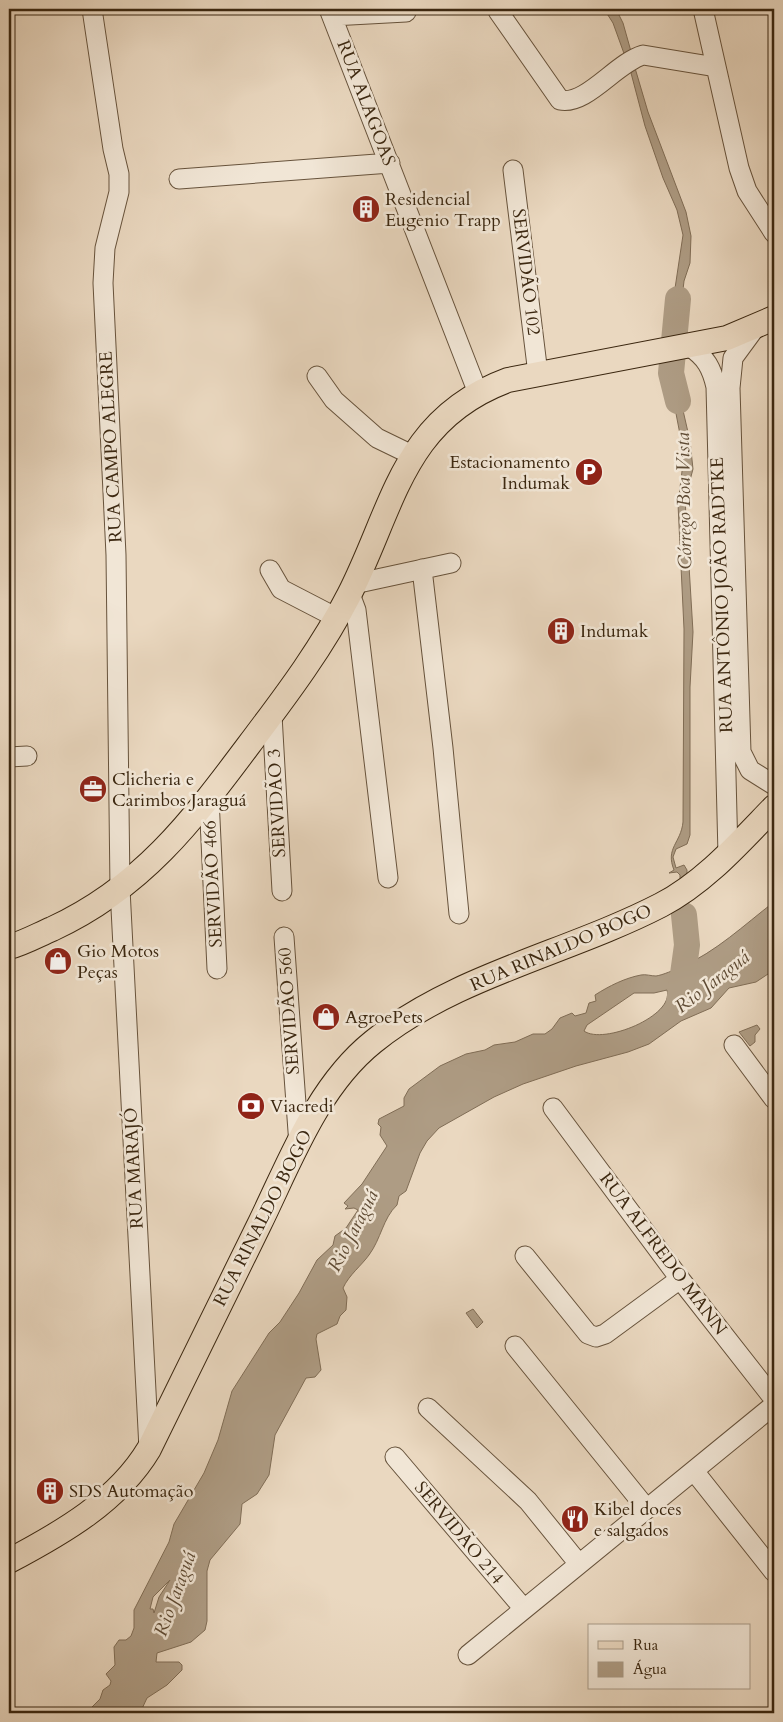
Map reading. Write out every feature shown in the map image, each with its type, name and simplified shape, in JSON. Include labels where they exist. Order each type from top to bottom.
[{"type":"main road","points":[[9,947],[72,919],[120,889],[148,867],[209,798],[272,714],[336,618],[352,589],[393,491],[412,455],[438,424],[478,392],[508,380],[680,349],[727,338],[765,323]]},
{"type":"main road","name":"RUA RINALDO BOGO","points":[[9,1561],[19,1547],[87,1514],[122,1485],[136,1469],[149,1448],[299,1145],[330,1089],[349,1064],[372,1042],[433,1003],[613,927],[662,904],[698,881],[728,854],[774,807]]},
{"type":"street","name":"RUA CAMPO ALEGRE","points":[[92,9],[113,149],[119,174],[119,192],[105,248],[103,283],[116,555],[120,889]]},
{"type":"street","points":[[330,12],[406,12],[406,9]]},
{"type":"street","points":[[703,9],[747,191],[774,233]]},
{"type":"street","points":[[498,11],[560,100],[575,101],[632,59],[643,55],[716,67]]},
{"type":"street","name":"RUA ALAGOAS","points":[[330,12],[478,392]]},
{"type":"street","points":[[179,179],[390,163]]},
{"type":"street","name":"SERVIDÃO 102","points":[[513,170],[538,374]]},
{"type":"street","name":"RUA ANTÔNIO JOÃO RADTKE","points":[[765,323],[733,358],[730,388],[741,752],[750,770],[774,785]]},
{"type":"street","name":"RUA ANTÔNIO JOÃO RADTKE","points":[[680,349],[701,354],[710,367],[716,387],[729,834],[728,854]]},
{"type":"street","points":[[317,376],[334,400],[377,438],[412,455]]},
{"type":"street","points":[[388,878],[352,589],[422,569],[451,563]]},
{"type":"street","points":[[422,569],[460,914]]},
{"type":"street","points":[[270,570],[281,590],[336,618]]},
{"type":"street","name":"SERVIDÃO 3","points":[[272,714],[282,890]]},
{"type":"street","name":"SERVIDÃO 466","points":[[209,798],[217,969]]},
{"type":"street","name":"RUA MARAJÓ","points":[[120,889],[149,1448]]},
{"type":"street","name":"SERVIDÃO 560","points":[[284,937],[299,1145]]},
{"type":"street","points":[[734,1045],[774,1099]]},
{"type":"street","name":"RUA ALFREDO MANN","points":[[553,1108],[680,1279],[774,1399]]},
{"type":"street","points":[[525,1256],[588,1334],[596,1337],[605,1334],[680,1279]]},
{"type":"street","points":[[515,1346],[647,1509]]},
{"type":"street","points":[[468,1655],[774,1405]]},
{"type":"street","points":[[428,1408],[528,1501],[579,1564]]},
{"type":"street","name":"SERVIDÃO 214","points":[[395,1457],[524,1610]]},
{"type":"street","points":[[694,1471],[774,1572]]},
{"type":"water","points":[[604,9],[616,9],[623,23],[632,55],[626,59],[613,23]]},
{"type":"water","points":[[635,68],[648,112],[686,212],[691,236],[690,263],[684,281],[678,333],[668,335],[683,235],[677,210],[663,178],[645,126],[631,73]]},
{"type":"water","points":[[676,366],[677,384],[690,441],[693,469],[685,499],[693,632],[690,687],[690,835],[687,844],[676,849],[673,857],[676,868],[684,865],[687,870],[686,913],[680,917],[680,875],[677,872],[669,873],[674,870],[671,856],[683,822],[684,629],[678,504],[684,455],[667,367]]},
{"type":"water","name":"Rio Jaraguá","points":[[774,902],[774,970],[756,982],[729,988],[711,1008],[681,1021],[649,1044],[523,1084],[494,1097],[439,1128],[427,1141],[420,1153],[406,1191],[399,1196],[397,1205],[388,1216],[373,1249],[348,1279],[343,1288],[347,1297],[346,1310],[340,1316],[337,1324],[317,1334],[316,1339],[321,1370],[315,1377],[306,1378],[275,1435],[269,1475],[257,1494],[242,1504],[240,1524],[210,1560],[207,1571],[207,1621],[205,1630],[191,1642],[157,1653],[156,1662],[179,1662],[182,1665],[182,1670],[167,1685],[147,1698],[140,1713],[86,1713],[100,1699],[103,1690],[110,1685],[111,1681],[106,1674],[115,1665],[114,1647],[119,1640],[126,1640],[131,1636],[134,1628],[134,1610],[169,1542],[174,1524],[204,1473],[218,1440],[232,1391],[269,1333],[280,1322],[299,1293],[317,1260],[333,1245],[335,1236],[346,1228],[358,1210],[354,1208],[345,1209],[348,1206],[344,1203],[362,1184],[387,1146],[380,1135],[379,1119],[404,1106],[404,1098],[409,1089],[440,1066],[466,1054],[485,1050],[494,1045],[515,1042],[533,1034],[545,1034],[552,1029],[560,1018],[572,1013],[575,1016],[586,1013],[589,1003],[596,1001],[595,995],[606,988],[635,976],[662,975],[694,961],[718,946]],"holes":[[[667,990],[667,1000],[660,1009],[636,1026],[606,1034],[593,1034],[584,1031],[587,1025],[634,993],[654,993]],[[170,1580],[159,1597],[154,1613],[153,1609],[150,1609],[153,1597]]]},
{"type":"water","points":[[757,1025],[760,1029],[755,1035],[755,1042],[750,1046],[739,1032]]},
{"type":"water","points":[[473,1309],[483,1322],[477,1328],[466,1313]]},
{"type":"waterway","name":"Córrego Boa Vista","points":[[678,299],[671,373],[678,401]]},
{"type":"waterway","name":"Córrego Boa Vista","points":[[679,1003],[687,945],[684,915]]},
{"type":"place","name":"Residencial Eugenio Trapp","points":[[366,209]]},
{"type":"place","name":"Estacionamento Indumak","points":[[589,472]]},
{"type":"place","name":"Indumak","points":[[561,631]]},
{"type":"place","name":"Clicheria e Carimbos Jaraguá","points":[[93,789]]},
{"type":"place","name":"Gio Motos Peças","points":[[58,961]]},
{"type":"place","name":"AgroePets","points":[[326,1017]]},
{"type":"place","name":"Viacredi","points":[[251,1106]]},
{"type":"place","name":"SDS Automação","points":[[50,1491]]},
{"type":"place","name":"Kibel doces e salgados","points":[[575,1519]]}]
